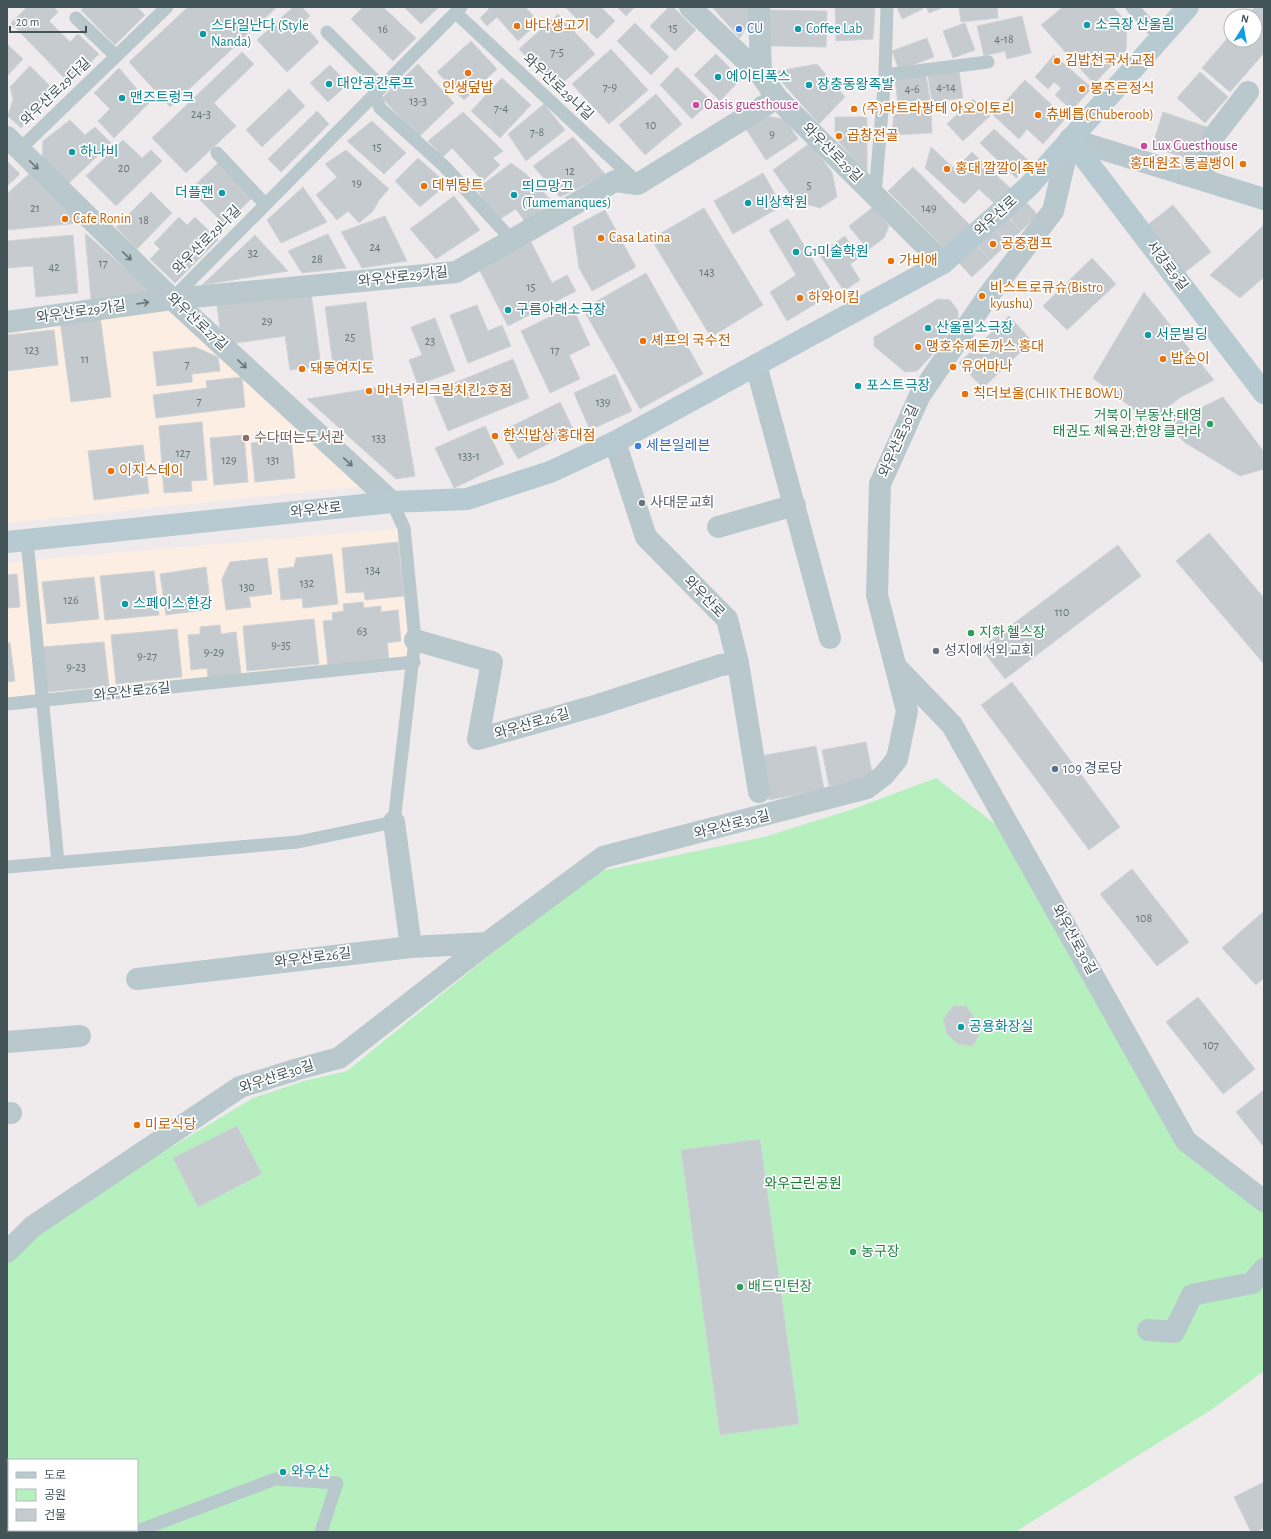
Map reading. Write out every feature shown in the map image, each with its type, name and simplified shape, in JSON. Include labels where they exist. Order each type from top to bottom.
[{"type":"street","name":"와우산로29길","points":[[690,7],[761,74],[777,98],[943,263]]},
{"type":"street","points":[[759,7],[761,74]]},
{"type":"street","name":"와우산로","points":[[17,541],[392,502],[467,499],[550,472],[616,442],[943,263],[1029,186],[1188,7]]},
{"type":"street","points":[[1201,179],[1214,136],[1248,92]]},
{"type":"street","points":[[638,184],[777,98]]},
{"type":"street","points":[[1070,139],[1264,199]]},
{"type":"street","name":"서강로9길","points":[[1070,139],[1264,393]]},
{"type":"street","name":"와우산로30길","points":[[7,1252],[32,1227],[240,1087],[339,1058],[487,943],[603,857],[867,788],[884,775],[897,759],[907,711],[877,595],[880,484],[920,395],[988,296],[1053,211],[1070,139]]},
{"type":"street","name":"와우산로27길","points":[[13,144],[172,299],[392,502]]},
{"type":"street","name":"와우산로29가길","points":[[7,322],[172,299],[456,272],[615,181],[638,184]]},
{"type":"street","points":[[756,365],[830,638]]},
{"type":"street","name":"와우산로","points":[[616,442],[646,538],[727,619],[738,663],[759,792]]},
{"type":"street","points":[[718,527],[795,505]]},
{"type":"street","name":"와우산로26길","points":[[415,640],[492,662],[478,739],[598,705],[721,664],[738,663]]},
{"type":"street","name":"와우산로30길","points":[[896,667],[952,724],[1186,1141],[1264,1201]]},
{"type":"street","points":[[394,822],[411,947],[487,943]]},
{"type":"street","name":"와우산로26길","points":[[137,979],[411,947]]},
{"type":"street","points":[[7,1042],[80,1036]]},
{"type":"street","points":[[1148,1330],[1174,1332],[1192,1295],[1252,1283],[1264,1269]]},
{"type":"lane","name":"와우산로29다길","points":[[13,144],[116,56],[167,7]]},
{"type":"lane","name":"와우산로29길","points":[[875,195],[885,76],[887,7]]},
{"type":"lane","points":[[1132,7],[1160,37]]},
{"type":"lane","name":"와우산로29나길","points":[[172,299],[378,89],[458,10],[638,184]]},
{"type":"lane","points":[[76,18],[116,56]]},
{"type":"lane","points":[[327,32],[378,89],[380,108],[445,166],[512,240]]},
{"type":"lane","points":[[885,76],[988,62]]},
{"type":"lane","points":[[217,153],[265,204]]},
{"type":"lane","points":[[7,867],[298,842],[394,822],[414,662],[415,640],[404,528],[392,502]]},
{"type":"lane","points":[[17,541],[42,701],[58,862]]},
{"type":"lane","name":"와우산로26길","points":[[7,704],[414,662]]},
{"type":"lane","points":[[138,1531],[275,1479],[337,1483],[321,1532]]},
{"type":"shaded area","points":[[172,299],[374,485],[7,523],[7,322]]},
{"type":"shaded area","points":[[404,528],[414,662],[7,704],[7,562]]},
{"type":"green space","name":"와우근린공원","points":[[936,778],[1004,831],[1178,1143],[1264,1203],[1264,1371],[1211,1410],[1015,1532],[7,1532],[7,1258],[35,1229],[253,1098],[304,1081],[347,1071],[591,873],[764,837],[853,809]]},
{"type":"building","points":[[27,7],[54,7],[58,12],[49,21],[70,42],[78,34],[99,54],[70,84],[11,23]]},
{"type":"building","points":[[84,7],[137,7],[145,15],[115,45],[81,10]]},
{"type":"building","name":"스타일난다 (Style Nanda)","points":[[188,7],[277,7],[170,107],[129,62]]},
{"type":"building","points":[[293,7],[302,7],[310,16],[302,23],[319,42],[287,72],[257,40]]},
{"type":"building","points":[[363,7],[383,7],[416,38],[393,61],[351,19]]},
{"type":"building","points":[[404,7],[439,7],[421,24]]},
{"type":"building","points":[[487,7],[525,7],[539,22],[518,41],[497,17],[487,26],[480,18],[489,9]]},
{"type":"building","points":[[565,7],[601,7],[615,21],[597,39]]},
{"type":"building","points":[[617,7],[635,7],[626,16]]},
{"type":"building","points":[[669,7],[673,7],[696,30],[675,51],[650,26]]},
{"type":"building","name":"CU","points":[[712,7],[749,7],[750,20],[740,38]]},
{"type":"building","points":[[835,7],[875,7],[873,39],[836,41]]},
{"type":"building","points":[[897,7],[922,7],[923,9],[902,19]]},
{"type":"building","points":[[926,7],[944,7],[929,13]]},
{"type":"building","points":[[959,7],[997,7],[998,18],[961,22]]},
{"type":"building","points":[[1063,7],[1113,7],[1127,22],[1126,50],[1094,84],[1041,25]]},
{"type":"building","points":[[1264,7],[1264,53],[1230,92],[1202,68],[1223,43],[1223,48],[1263,48],[1263,8],[1254,8]]},
{"type":"building","name":"Coffee Lab","points":[[770,10],[827,11],[826,47],[770,46]]},
{"type":"building","points":[[558,14],[595,54],[556,89],[519,49]]},
{"type":"building","points":[[1022,16],[1031,53],[1007,59],[1005,51],[984,56],[977,26]]},
{"type":"building","points":[[635,23],[669,57],[651,75],[617,41]]},
{"type":"building","points":[[965,23],[975,50],[953,58],[943,31]]},
{"type":"building","points":[[927,38],[934,57],[899,70],[892,51]]},
{"type":"building","points":[[471,41],[497,69],[464,100],[437,72]]},
{"type":"building","points":[[7,44],[23,59],[7,76]]},
{"type":"building","points":[[611,49],[648,90],[609,124],[572,84]]},
{"type":"building","points":[[242,52],[254,64],[214,103],[236,126],[186,173],[152,138]]},
{"type":"building","name":"에이티폭스","points":[[716,54],[741,79],[720,101],[694,75]]},
{"type":"building","points":[[1054,55],[1092,88],[1072,110],[1055,95],[1061,88],[1054,82],[1048,89],[1035,77]]},
{"type":"building","points":[[418,64],[454,103],[419,137],[382,98]]},
{"type":"building","name":"장충동왕족발","points":[[817,64],[845,97],[819,124],[773,72]]},
{"type":"building","name":"대안공간루프","points":[[330,65],[348,84],[328,102],[310,83]]},
{"type":"building","points":[[30,66],[56,92],[21,128],[8,116],[13,99],[10,87]]},
{"type":"building","points":[[677,67],[711,101],[692,119],[660,85]]},
{"type":"building","name":"맨즈트렁크","points":[[119,68],[149,103],[114,138],[98,121],[110,109],[94,93]]},
{"type":"building","points":[[959,71],[963,98],[932,102],[928,75]]},
{"type":"building","points":[[1200,72],[1228,97],[1205,123],[1177,98]]},
{"type":"building","points":[[926,74],[930,100],[898,104],[895,79]]},
{"type":"building","points":[[502,78],[531,105],[500,138],[471,111]]},
{"type":"building","points":[[1025,80],[1066,118],[1043,144],[1027,129],[1019,139],[993,115]]},
{"type":"building","points":[[289,89],[305,106],[262,147],[246,130]]},
{"type":"building","points":[[656,94],[682,124],[645,155],[619,125]]},
{"type":"building","points":[[973,99],[990,116],[963,141],[947,124]]},
{"type":"building","points":[[544,104],[565,130],[526,161],[508,134]]},
{"type":"building","points":[[931,109],[932,133],[892,135],[894,111]]},
{"type":"building","points":[[317,111],[329,124],[281,172],[268,159]]},
{"type":"building","points":[[463,112],[503,151],[493,158],[500,165],[483,181],[452,148],[443,157],[428,141]]},
{"type":"building","points":[[1163,112],[1207,127],[1195,161],[1152,147]]},
{"type":"building","points":[[765,116],[785,119],[798,139],[766,160],[746,129]]},
{"type":"building","points":[[835,117],[867,117],[867,173],[835,138]]},
{"type":"building","name":"하나비","points":[[70,120],[85,135],[95,127],[111,143],[67,185],[42,161],[43,141]]},
{"type":"building","points":[[372,121],[406,153],[384,174],[347,141]]},
{"type":"building","points":[[994,129],[1032,164],[1016,178],[980,143]]},
{"type":"building","points":[[573,137],[606,175],[560,197],[533,166]]},
{"type":"building","points":[[123,140],[142,158],[151,150],[162,161],[116,206],[86,176]]},
{"type":"building","points":[[810,143],[832,172],[837,197],[820,208],[795,201],[773,170]]},
{"type":"building","points":[[931,147],[955,169],[972,152],[1010,188],[995,204],[979,189],[964,204],[925,168]]},
{"type":"building","points":[[346,150],[389,189],[379,200],[373,211],[359,223],[348,211],[337,220],[316,195],[337,177],[325,164]]},
{"type":"building","points":[[418,158],[447,184],[420,207],[395,181]]},
{"type":"building","points":[[7,161],[20,174],[7,186]]},
{"type":"building","name":"더플랜","points":[[219,162],[254,196],[225,225],[190,190]]},
{"type":"building","name":"띄므망끄 (Tumemanques)","points":[[511,163],[526,174],[552,201],[526,223],[516,209],[497,221],[477,189]]},
{"type":"building","points":[[913,167],[970,225],[945,249],[888,191]]},
{"type":"building","name":"비상학원","points":[[763,173],[782,206],[733,234],[714,201]]},
{"type":"building","points":[[29,174],[79,223],[7,230],[7,194]]},
{"type":"building","points":[[303,187],[327,222],[281,243],[267,220]]},
{"type":"building","points":[[151,192],[172,213],[137,249],[116,227]]},
{"type":"building","points":[[454,196],[480,230],[436,259],[410,229]]},
{"type":"building","points":[[1025,201],[1038,215],[1021,231],[1008,216]]},
{"type":"building","points":[[1173,205],[1211,252],[1184,273],[1146,226]]},
{"type":"building","points":[[873,207],[889,226],[884,238],[868,250],[849,226]]},
{"type":"building","points":[[704,208],[763,305],[711,337],[651,239]]},
{"type":"building","points":[[605,210],[636,267],[592,291],[579,268],[573,227]]},
{"type":"building","points":[[385,216],[407,261],[362,268],[341,232]]},
{"type":"building","points":[[179,217],[187,225],[195,217],[218,240],[175,283],[150,259],[160,249],[154,243]]},
{"type":"building","points":[[1007,217],[1021,231],[1008,243],[995,229]]},
{"type":"building","name":"G1미술학원","points":[[788,219],[833,293],[787,321],[770,292],[796,275],[769,230]]},
{"type":"building","points":[[1264,225],[1264,277],[1240,298],[1210,275]]},
{"type":"building","points":[[994,229],[1008,243],[990,260],[977,246]]},
{"type":"building","points":[[85,233],[153,293],[91,300]]},
{"type":"building","points":[[328,234],[346,268],[302,273],[288,251]]},
{"type":"building","points":[[73,235],[78,293],[36,297],[33,266],[7,268],[7,241]]},
{"type":"building","points":[[255,235],[288,271],[202,285]]},
{"type":"building","points":[[845,236],[859,258],[850,264],[860,280],[844,291],[819,254]]},
{"type":"building","points":[[531,242],[552,283],[567,275],[576,291],[508,326],[479,269]]},
{"type":"building","points":[[976,246],[990,260],[972,277],[959,263]]},
{"type":"building","points":[[1092,258],[1116,284],[1067,330],[1043,306]]},
{"type":"building","name":"셰프의 국수전","points":[[646,273],[703,374],[640,409],[583,309]]},
{"type":"building","points":[[311,292],[321,366],[290,370],[285,336],[222,345],[217,305]]},
{"type":"building","name":"서문빌딩","points":[[1144,292],[1214,380],[1181,397],[1149,421],[1093,378]]},
{"type":"building","points":[[938,299],[950,300],[958,311],[958,321],[932,355],[917,371],[905,372],[874,346],[874,337]]},
{"type":"building","points":[[366,302],[374,367],[334,372],[325,307]]},
{"type":"building","points":[[477,305],[488,331],[502,325],[511,346],[468,363],[450,315]]},
{"type":"building","points":[[572,306],[590,345],[569,355],[580,379],[550,393],[521,331]]},
{"type":"building","points":[[100,316],[111,397],[71,402],[60,321]]},
{"type":"building","points":[[1009,316],[1032,341],[983,388],[959,363]]},
{"type":"building","points":[[435,318],[455,371],[418,385],[409,360],[422,355],[411,327]]},
{"type":"building","points":[[54,330],[58,365],[7,371],[7,335]]},
{"type":"building","points":[[195,347],[218,357],[220,371],[192,374],[192,382],[157,386],[153,352]]},
{"type":"building","points":[[513,359],[529,398],[448,431],[432,392]]},
{"type":"building","points":[[615,374],[632,411],[590,430],[574,393]]},
{"type":"building","points":[[242,377],[245,407],[156,418],[153,395],[207,388],[206,381]]},
{"type":"building","points":[[399,384],[415,476],[396,479],[307,399]]},
{"type":"building","points":[[1223,397],[1264,452],[1264,469],[1240,476],[1184,442],[1168,424]]},
{"type":"building","points":[[560,402],[574,431],[518,459],[502,431]]},
{"type":"building","points":[[202,422],[207,480],[191,481],[192,491],[164,493],[159,426]]},
{"type":"building","points":[[485,426],[504,464],[454,488],[435,448]]},
{"type":"building","points":[[244,435],[248,482],[214,485],[210,438]]},
{"type":"building","points":[[291,438],[295,478],[255,482],[251,443]]},
{"type":"building","points":[[143,445],[149,493],[94,500],[88,451]]},
{"type":"building","points":[[1209,533],[1264,598],[1264,664],[1176,561]]},
{"type":"building","points":[[398,542],[404,596],[365,600],[364,592],[346,593],[342,548]]},
{"type":"building","points":[[1118,545],[1141,576],[1005,679],[981,648]]},
{"type":"building","points":[[332,554],[338,604],[303,608],[302,598],[281,600],[278,569],[294,567],[296,558]]},
{"type":"building","points":[[267,558],[272,594],[249,597],[251,607],[226,610],[222,579],[230,562]]},
{"type":"building","points":[[206,567],[211,609],[166,615],[160,574]]},
{"type":"building","points":[[154,571],[159,615],[105,620],[100,576]]},
{"type":"building","points":[[17,574],[20,607],[7,608],[7,575]]},
{"type":"building","points":[[94,577],[99,619],[47,624],[42,582]]},
{"type":"building","points":[[363,602],[364,608],[381,606],[381,612],[398,610],[401,641],[387,643],[389,660],[328,667],[323,621],[333,620],[332,613],[344,611],[343,604]]},
{"type":"building","points":[[314,619],[319,664],[247,671],[243,626]]},
{"type":"building","points":[[220,625],[221,634],[236,632],[241,674],[208,677],[207,668],[191,670],[188,635],[200,634],[200,627]]},
{"type":"building","points":[[177,629],[182,677],[116,684],[111,635]]},
{"type":"building","points":[[104,642],[109,686],[47,692],[43,647]]},
{"type":"building","points":[[7,643],[10,643],[15,681],[7,682]]},
{"type":"building","points":[[1012,682],[1120,827],[1089,850],[981,705]]},
{"type":"building","points":[[866,742],[873,777],[829,786],[822,750]]},
{"type":"building","points":[[816,746],[824,789],[769,800],[760,756]]},
{"type":"building","points":[[1132,869],[1189,942],[1157,966],[1100,894]]},
{"type":"building","points":[[1264,911],[1264,978],[1256,985],[1222,948]]},
{"type":"building","points":[[1198,997],[1255,1069],[1223,1094],[1166,1022]]},
{"type":"building","name":"공용화장실","points":[[953,1006],[966,1006],[974,1017],[979,1035],[973,1046],[958,1044],[947,1034],[943,1020]]},
{"type":"building","points":[[1264,1090],[1264,1147],[1236,1112]]},
{"type":"building","points":[[237,1126],[262,1174],[198,1207],[173,1158]]},
{"type":"building","name":"배드민턴장","points":[[760,1139],[799,1424],[720,1435],[681,1150]]},
{"type":"building","points":[[1264,1482],[1264,1528],[1256,1532],[1251,1532],[1234,1497]]},
{"type":"place","name":"소극장 산울림","points":[[1087,25]]},
{"type":"place","name":"바다생고기","points":[[517,26]]},
{"type":"place","name":"CU","points":[[739,29]]},
{"type":"place","name":"Coffee Lab","points":[[798,29]]},
{"type":"place","name":"스타일난다 (Style Nanda)","points":[[203,34]]},
{"type":"place","name":"김밥천국서교점","points":[[1057,61]]},
{"type":"place","name":"인생덮밥","points":[[468,73]]},
{"type":"place","name":"에이티폭스","points":[[718,77]]},
{"type":"place","name":"대안공간루프","points":[[329,84]]},
{"type":"place","name":"장충동왕족발","points":[[809,85]]},
{"type":"place","name":"봉주르정식","points":[[1082,89]]},
{"type":"place","name":"맨즈트렁크","points":[[122,98]]},
{"type":"place","name":"Oasis guesthouse","points":[[696,105]]},
{"type":"place","name":"(주)라트라팡테 아오이토리","points":[[854,109]]},
{"type":"place","name":"츄베릅(Chuberoob)","points":[[1038,115]]},
{"type":"place","name":"곱창전골","points":[[839,136]]},
{"type":"place","name":"Lux Guesthouse","points":[[1144,146]]},
{"type":"place","name":"하나비","points":[[72,152]]},
{"type":"place","name":"홍대원조 통골뱅이","points":[[1243,164]]},
{"type":"place","name":"홍대 깔깔이족발","points":[[947,169]]},
{"type":"place","name":"데뷔탕트","points":[[424,186]]},
{"type":"place","name":"더플랜","points":[[222,193]]},
{"type":"place","name":"띄므망끄 (Tumemanques)","points":[[514,195]]},
{"type":"place","name":"비상학원","points":[[748,203]]},
{"type":"place","name":"Cafe Ronin","points":[[65,219]]},
{"type":"place","name":"Casa Latina","points":[[601,238]]},
{"type":"place","name":"공중캠프","points":[[993,244]]},
{"type":"place","name":"G1미술학원","points":[[796,252]]},
{"type":"place","name":"가비애","points":[[891,261]]},
{"type":"place","name":"비스트로큐슈(Bistro kyushu)","points":[[982,296]]},
{"type":"place","name":"하와이킴","points":[[800,298]]},
{"type":"place","name":"구름아래소극장","points":[[508,310]]},
{"type":"place","name":"산울림소극장","points":[[928,328]]},
{"type":"place","name":"서문빌딩","points":[[1148,335]]},
{"type":"place","name":"셰프의 국수전","points":[[643,341]]},
{"type":"place","name":"맹호수제돈까스 홍대","points":[[918,347]]},
{"type":"place","name":"밥순이","points":[[1163,359]]},
{"type":"place","name":"유어마나","points":[[953,367]]},
{"type":"place","name":"돼동여지도","points":[[302,369]]},
{"type":"place","name":"포스트극장","points":[[858,386]]},
{"type":"place","name":"마녀커리크림치킨2호점","points":[[369,391]]},
{"type":"place","name":"칙더보울(CHIK THE BOWL)","points":[[965,394]]},
{"type":"place","name":"거북이 부동산;태영 태권도 체육관;한양 클라라","points":[[1210,424]]},
{"type":"place","name":"한식밥상 홍대점","points":[[495,436]]},
{"type":"place","name":"수다떠는도서관","points":[[246,438]]},
{"type":"place","name":"세븐일레븐","points":[[638,446]]},
{"type":"place","name":"이지스테이","points":[[111,471]]},
{"type":"place","name":"사대문교회","points":[[642,503]]},
{"type":"place","name":"스페이스 한강","points":[[125,604]]},
{"type":"place","name":"지하 헬스장","points":[[971,633]]},
{"type":"place","name":"성지에서외교회","points":[[936,651]]},
{"type":"place","name":"109 경로당","points":[[1055,769]]},
{"type":"place","name":"공용화장실","points":[[961,1027]]},
{"type":"place","name":"미로식당","points":[[137,1125]]},
{"type":"place","name":"농구장","points":[[853,1252]]},
{"type":"place","name":"배드민턴장","points":[[740,1287]]},
{"type":"place","name":"와우산","points":[[283,1472]]}]
